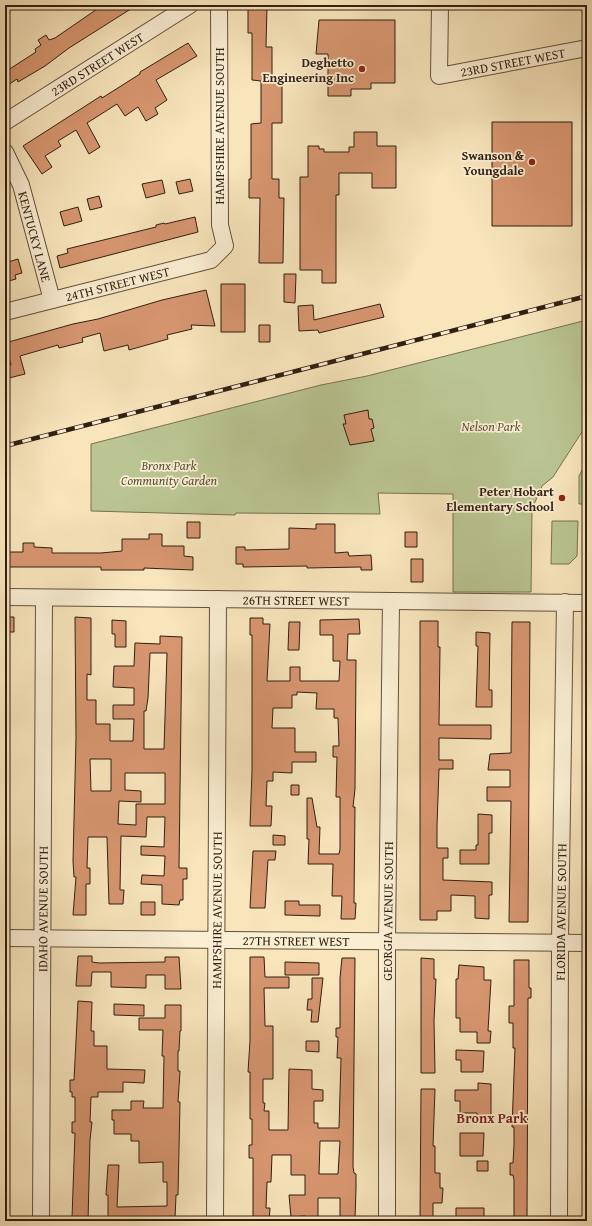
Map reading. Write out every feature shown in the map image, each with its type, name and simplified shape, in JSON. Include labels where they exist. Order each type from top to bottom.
[{"type":"street","name":"23RD STREET WEST","points":[[5,122],[190,5]]},
{"type":"street","name":"HAMPSHIRE AVENUE SOUTH","points":[[219,5],[220,225],[225,246]]},
{"type":"street","name":"23RD STREET WEST","points":[[440,5],[439,76],[587,48]]},
{"type":"street","name":"KENTUCKY LANE","points":[[5,152],[21,185],[52,300]]},
{"type":"street","name":"24TH STREET WEST","points":[[5,312],[211,260],[225,246]]},
{"type":"street","name":"26TH STREET WEST","points":[[5,597],[587,603]]},
{"type":"street","name":"IDAHO AVENUE SOUTH","points":[[41,1221],[44,598]]},
{"type":"street","name":"HAMPSHIRE AVENUE SOUTH","points":[[215,1221],[218,599]]},
{"type":"street","name":"GEORGIA AVENUE SOUTH","points":[[387,1221],[387,942],[391,601]]},
{"type":"street","name":"FLORIDA AVENUE SOUTH","points":[[559,1221],[560,942],[565,602]]},
{"type":"street","name":"27TH STREET WEST","points":[[5,938],[587,943]]},
{"type":"green space","name":"Nelson Park","points":[[587,320],[587,424],[553,477],[542,486],[532,509],[531,592],[453,592],[453,494],[378,493],[380,514],[236,513],[235,515],[91,511],[91,444],[321,385],[367,376]]},
{"type":"green space","points":[[587,461],[587,504],[579,504],[579,476]]},
{"type":"green space","points":[[552,521],[578,521],[577,556],[569,564],[551,564]]},
{"type":"building","points":[[103,5],[137,5],[69,48],[45,66],[18,82],[17,79],[5,87],[5,72],[36,52],[35,49],[41,45],[38,40],[46,35],[49,40],[55,38]]},
{"type":"building","points":[[248,5],[267,5],[266,47],[272,47],[272,80],[282,80],[282,123],[272,123],[272,179],[279,179],[279,198],[284,198],[283,263],[259,263],[260,198],[249,198],[249,179],[251,179],[251,124],[261,123],[261,81],[252,80],[252,33],[248,33]]},
{"type":"building","name":"Deghetto Engineering Inc","points":[[319,20],[395,20],[395,83],[371,83],[371,89],[351,89],[351,96],[328,96],[328,54],[316,54]]},
{"type":"building","points":[[188,43],[197,56],[156,80],[167,100],[155,108],[158,114],[146,121],[138,107],[125,116],[117,104],[87,123],[100,147],[89,154],[76,130],[58,141],[61,146],[45,156],[52,167],[42,174],[23,146]]},
{"type":"building","name":"Swanson & Youngdale","points":[[492,122],[572,122],[572,226],[492,226]]},
{"type":"building","points":[[354,132],[377,132],[377,146],[396,146],[396,188],[372,188],[372,173],[339,173],[339,195],[336,195],[336,283],[322,283],[322,270],[300,270],[300,177],[308,177],[308,146],[319,146],[319,149],[324,149],[324,152],[349,152],[349,147],[354,147]]},
{"type":"building","points":[[190,179],[193,191],[179,194],[176,182]]},
{"type":"building","points":[[162,180],[165,193],[146,198],[142,184]]},
{"type":"building","points":[[99,196],[102,207],[90,210],[87,199]]},
{"type":"building","points":[[78,207],[82,221],[64,226],[60,212]]},
{"type":"building","points":[[195,217],[198,232],[60,268],[57,256],[68,253],[67,249],[156,227],[156,225],[164,223]]},
{"type":"building","points":[[18,259],[22,273],[15,275],[16,279],[5,282],[5,263]]},
{"type":"building","points":[[284,274],[296,274],[295,303],[284,302]]},
{"type":"building","points":[[221,284],[245,284],[245,332],[221,332]]},
{"type":"building","points":[[206,290],[215,326],[191,325],[192,329],[167,335],[168,339],[129,350],[128,345],[104,351],[100,333],[82,338],[83,342],[59,348],[58,345],[20,356],[25,374],[9,378],[6,366],[11,365],[5,343],[73,324],[98,319],[162,300]]},
{"type":"building","points":[[380,304],[384,317],[319,333],[318,330],[299,331],[298,306],[313,305],[314,320]]},
{"type":"building","points":[[259,325],[270,325],[270,342],[259,342]]},
{"type":"building","points":[[368,410],[369,419],[372,419],[374,428],[371,429],[374,441],[350,445],[343,424],[346,424],[344,415]]},
{"type":"building","points":[[187,522],[200,522],[200,538],[187,538]]},
{"type":"building","points":[[316,524],[335,524],[335,553],[348,552],[349,556],[371,555],[372,570],[361,570],[361,567],[243,567],[243,564],[236,564],[236,547],[245,547],[245,550],[289,549],[289,528],[316,529]]},
{"type":"building","points":[[405,532],[417,532],[417,547],[405,547]]},
{"type":"building","points":[[149,534],[162,534],[162,546],[184,546],[184,556],[193,557],[193,570],[144,568],[144,570],[101,570],[101,567],[5,567],[5,552],[23,552],[23,543],[34,543],[34,547],[52,548],[52,553],[101,553],[122,551],[122,539],[149,539]]},
{"type":"building","points":[[411,559],[423,559],[423,582],[411,582]]},
{"type":"building","points":[[5,617],[14,617],[14,632],[5,632]]},
{"type":"building","points":[[75,617],[91,618],[91,675],[87,674],[87,700],[96,700],[96,724],[110,724],[110,741],[133,741],[134,719],[113,719],[113,705],[134,705],[134,688],[113,687],[114,666],[134,666],[135,643],[160,644],[160,636],[182,637],[179,868],[187,868],[187,879],[183,879],[183,900],[180,900],[179,905],[162,904],[162,885],[141,884],[142,875],[164,876],[165,856],[141,855],[141,846],[164,847],[165,817],[147,817],[146,837],[121,836],[120,890],[124,890],[123,904],[109,904],[107,837],[88,837],[87,868],[90,868],[90,884],[86,884],[86,915],[73,915],[76,877],[74,877],[73,861],[76,738]],"holes":[[[150,653],[167,653],[164,749],[144,749],[144,711],[146,711],[148,698]],[[90,759],[111,759],[111,791],[91,791]],[[125,773],[165,773],[165,804],[136,804],[136,825],[118,824],[119,801],[141,802],[141,791],[125,790]]]},
{"type":"building","points":[[250,618],[263,618],[263,624],[270,624],[267,681],[290,681],[290,667],[300,667],[300,681],[339,681],[340,661],[333,661],[333,635],[320,635],[320,620],[359,619],[360,634],[348,634],[347,660],[356,660],[355,789],[353,807],[355,807],[355,919],[341,919],[342,896],[332,896],[333,864],[308,864],[309,839],[307,839],[307,798],[312,798],[317,827],[320,827],[319,854],[339,854],[340,849],[340,797],[336,797],[337,757],[333,757],[333,746],[339,746],[338,718],[334,718],[334,709],[316,709],[317,693],[297,692],[297,695],[292,695],[292,708],[273,708],[272,728],[295,728],[295,752],[316,752],[316,762],[292,762],[292,773],[273,772],[273,781],[267,781],[266,806],[272,806],[271,826],[250,826],[252,771],[252,635],[250,635]]},
{"type":"building","points":[[112,620],[126,621],[126,647],[115,647],[115,634],[112,634]]},
{"type":"building","points":[[420,621],[438,621],[438,647],[440,647],[439,725],[491,725],[491,739],[439,738],[439,760],[453,760],[453,769],[439,769],[437,826],[437,848],[448,848],[448,858],[443,858],[443,880],[492,882],[492,895],[489,895],[489,919],[475,918],[475,896],[451,895],[451,911],[437,911],[437,920],[420,920]]},
{"type":"building","points":[[289,622],[300,622],[299,650],[288,650]]},
{"type":"building","points":[[512,622],[530,622],[528,922],[509,922],[511,801],[487,801],[487,787],[510,787],[510,770],[488,770],[490,754],[511,753]]},
{"type":"building","points":[[476,632],[490,633],[489,690],[492,690],[492,707],[476,707],[478,646],[476,646]]},
{"type":"building","points":[[291,785],[299,785],[299,795],[291,795]]},
{"type":"building","points":[[478,814],[492,815],[492,833],[489,833],[489,864],[460,864],[460,850],[476,850],[476,845],[478,845]]},
{"type":"building","points":[[273,835],[285,836],[285,845],[273,845]]},
{"type":"building","points":[[253,851],[276,851],[275,860],[268,860],[265,908],[250,908]]},
{"type":"building","points":[[285,901],[299,901],[299,905],[320,905],[320,916],[285,915]]},
{"type":"building","points":[[141,902],[155,902],[155,915],[141,915]]},
{"type":"building","points":[[78,956],[92,956],[92,962],[99,963],[165,962],[165,957],[179,957],[181,989],[165,989],[165,975],[146,975],[146,988],[111,987],[111,972],[92,972],[91,986],[76,986]]},
{"type":"building","points":[[250,957],[264,957],[265,977],[289,977],[289,988],[264,988],[265,1026],[273,1026],[273,1079],[263,1079],[263,1103],[265,1103],[264,1111],[269,1111],[269,1130],[288,1130],[289,1069],[312,1070],[312,1089],[323,1090],[323,1101],[314,1101],[314,1123],[318,1123],[318,1128],[339,1128],[341,1058],[337,1058],[338,1037],[336,1037],[336,1028],[340,1028],[340,978],[342,958],[355,958],[353,1167],[354,1173],[356,1174],[356,1188],[354,1221],[340,1221],[340,1198],[318,1198],[318,1221],[305,1221],[305,1216],[291,1217],[289,1195],[305,1195],[305,1175],[291,1175],[291,1155],[272,1155],[271,1182],[267,1182],[266,1208],[270,1208],[269,1221],[253,1221],[253,1158],[249,1158],[249,1145],[252,1145],[252,1119],[250,1119],[250,1072],[248,1072],[250,1041]],"holes":[[[320,1141],[340,1141],[338,1174],[319,1174]]]},
{"type":"building","points":[[421,958],[434,959],[434,979],[436,979],[434,1021],[435,1073],[421,1073]]},
{"type":"building","points":[[514,960],[529,960],[529,988],[531,988],[531,998],[528,998],[527,1221],[514,1221],[514,1180],[513,1175],[510,1175],[510,1163],[513,1163],[514,1145],[514,1127],[512,1127],[515,1048],[513,1048],[513,1023],[509,1023],[509,1006],[514,1006]]},
{"type":"building","points":[[285,962],[319,963],[319,975],[285,975]]},
{"type":"building","points":[[459,965],[484,967],[484,980],[491,980],[488,1031],[491,1031],[490,1043],[477,1043],[477,1032],[460,1032],[460,1018],[456,1018],[456,979],[458,979]]},
{"type":"building","points":[[312,978],[323,978],[318,1022],[311,1022],[312,1010],[307,1010],[308,999],[312,999]]},
{"type":"building","points":[[78,1001],[92,1002],[91,1031],[94,1031],[94,1046],[107,1046],[107,1069],[145,1070],[144,1083],[123,1082],[123,1092],[98,1092],[98,1097],[91,1097],[90,1122],[92,1122],[90,1140],[88,1221],[75,1221],[75,1218],[72,1218],[75,1133],[72,1133],[72,1122],[75,1122],[75,1097],[72,1097],[72,1092],[70,1092],[70,1080],[74,1080]]},
{"type":"building","points":[[114,1004],[144,1005],[144,1016],[114,1015]]},
{"type":"building","points":[[165,1005],[181,1005],[181,1031],[178,1051],[178,1071],[180,1071],[178,1102],[180,1102],[178,1195],[176,1195],[175,1219],[146,1218],[146,1220],[108,1221],[108,1195],[106,1195],[108,1165],[119,1165],[117,1207],[167,1206],[167,1182],[163,1182],[163,1162],[139,1163],[139,1141],[131,1141],[131,1134],[114,1134],[114,1120],[112,1120],[112,1110],[131,1110],[131,1101],[144,1101],[143,1108],[163,1108],[163,1030],[139,1030],[139,1018],[165,1018]]},
{"type":"building","points":[[306,1041],[319,1041],[319,1052],[306,1051]]},
{"type":"building","points":[[456,1050],[484,1051],[483,1072],[461,1072],[461,1060],[456,1060]]},
{"type":"building","points":[[478,1083],[491,1084],[491,1121],[477,1121],[477,1113],[460,1113],[460,1101],[455,1101],[455,1090],[478,1090]]},
{"type":"building","points":[[421,1089],[435,1089],[433,1146],[435,1146],[435,1173],[440,1173],[440,1188],[443,1188],[442,1203],[433,1203],[433,1221],[420,1221]]},
{"type":"building","points":[[460,1133],[484,1133],[483,1156],[460,1156]]},
{"type":"building","points":[[477,1161],[488,1161],[488,1171],[477,1171]]},
{"type":"building","points":[[456,1208],[484,1208],[484,1221],[456,1221]]},
{"type":"railway","points":[[5,446],[587,296]]},
{"type":"place","name":"Deghetto Engineering Inc","points":[[362,69]]},
{"type":"place","name":"Swanson & Youngdale","points":[[532,162]]},
{"type":"place","name":"Peter Hobart Elementary School","points":[[562,498]]},
{"type":"district","name":"Bronx Park","points":[[492,1118]]},
{"type":"park label","name":"Bronx Park Community Garden","points":[[169,472]]}]
